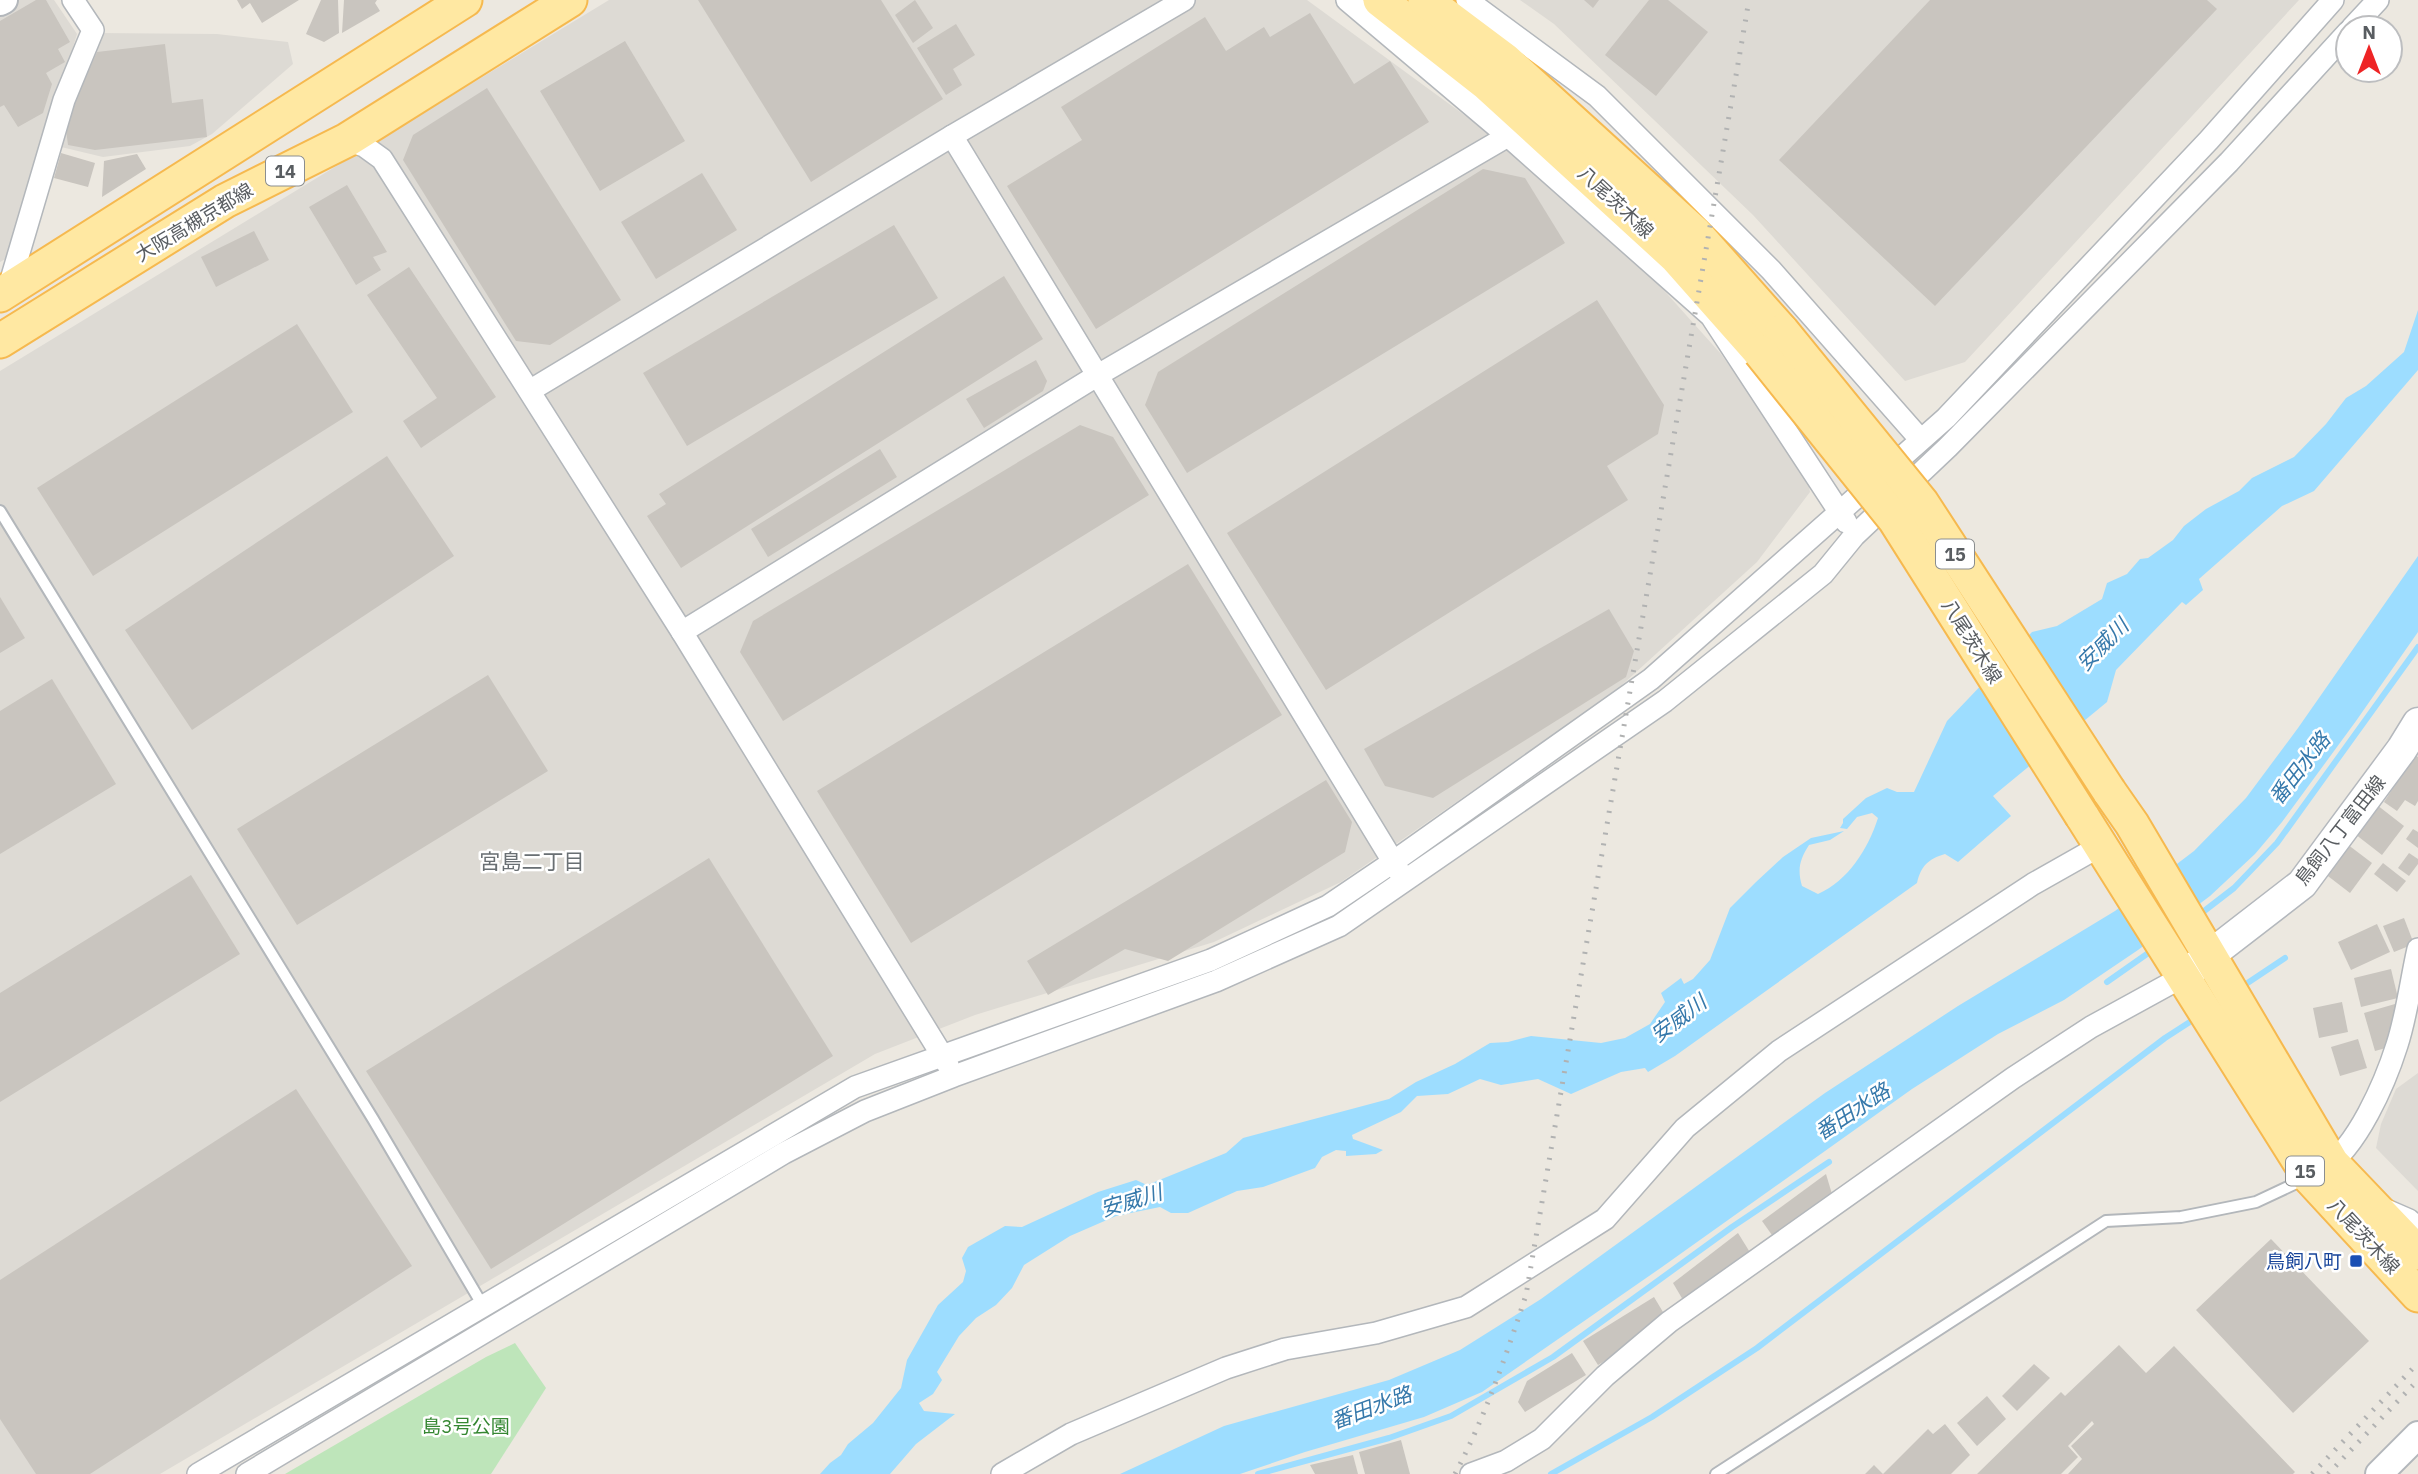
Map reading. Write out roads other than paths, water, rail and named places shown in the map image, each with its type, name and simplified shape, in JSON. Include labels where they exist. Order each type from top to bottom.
[{"type":"main road","name":"14","points":[[4,293],[465,0]]},
{"type":"main road","name":"大阪高槻京都線","points":[[0,341],[225,201],[347,140],[570,0]]},
{"type":"main road","name":"八尾茨木線","points":[[1368,0],[1402,5],[1771,341],[1922,503],[2147,849],[2197,967]]},
{"type":"main road","name":"八尾茨木線","points":[[1771,341],[1895,520],[2109,858],[2197,967],[2321,1170],[2418,1295]]},
{"type":"main road","name":"鳥飼八丁富田線","points":[[2197,967],[2302,884],[2402,749],[2418,723]]},
{"type":"main road","name":"八尾茨木線","points":[[2321,1170],[2368,1203],[2418,1253]]},
{"type":"street","points":[[4,293],[64,100],[93,30],[73,0]]},
{"type":"street","points":[[531,390],[952,136],[1184,0]]},
{"type":"street","points":[[1347,0],[1508,136],[1711,316],[1854,536]]},
{"type":"street","points":[[1467,0],[1597,96],[1771,270],[1920,439]]},
{"type":"street","points":[[198,1474],[855,1087],[1211,960],[1328,906],[1392,862],[1651,679],[1920,439],[1947,418],[2209,140],[2333,0]]},
{"type":"street","points":[[2365,14],[2378,0]]},
{"type":"street","points":[[247,1474],[784,1153],[865,1111],[1216,981],[1339,926],[1665,701],[1823,574],[1854,536],[1948,447],[2229,162],[2334,47]]},
{"type":"street","points":[[952,136],[1404,880]]},
{"type":"street","points":[[682,632],[1097,375],[1508,136]]},
{"type":"street","points":[[347,140],[364,146],[382,159],[531,390],[682,632],[954,1076]]},
{"type":"street","points":[[1002,1474],[1071,1434],[1226,1368],[1285,1349],[1376,1333],[1466,1307],[1605,1219],[1685,1128],[1779,1051],[2033,884],[2109,858]]},
{"type":"street","points":[[2321,1170],[2362,1128],[2397,1045],[2418,949]]},
{"type":"street","points":[[1471,1474],[1506,1461],[1542,1439],[1605,1376],[1669,1322],[2013,1078],[2091,1027],[2197,967]]},
{"type":"street","points":[[2368,1203],[2409,1220],[2418,1228]]},
{"type":"street","points":[[2379,1474],[2418,1435]]},
{"type":"lane","points":[[0,511],[373,1119],[483,1306]]},
{"type":"lane","points":[[1716,1474],[2106,1221],[2181,1217],[2256,1202],[2321,1170]]},
{"type":"water","name":"安威川","points":[[2418,310],[2418,370],[2314,491],[2282,506],[2199,579],[2203,590],[2186,605],[2182,602],[2116,670],[2107,702],[1993,796],[2011,816],[1958,862],[1945,854],[1934,858],[1923,868],[1917,883],[1675,1056],[1648,1072],[1645,1068],[1621,1072],[1571,1094],[1538,1079],[1501,1085],[1480,1079],[1448,1094],[1417,1096],[1401,1112],[1352,1135],[1353,1139],[1383,1150],[1376,1154],[1346,1156],[1346,1151],[1336,1150],[1322,1157],[1315,1168],[1263,1187],[1237,1191],[1188,1213],[1171,1213],[1160,1207],[1116,1216],[1070,1236],[1024,1265],[1012,1288],[959,1336],[937,1372],[942,1380],[933,1394],[919,1403],[924,1411],[955,1414],[916,1444],[890,1474],[820,1474],[841,1455],[848,1444],[873,1423],[901,1388],[907,1360],[938,1305],[963,1282],[966,1271],[962,1258],[968,1247],[1005,1226],[1022,1227],[1098,1192],[1136,1180],[1147,1185],[1226,1153],[1243,1138],[1389,1099],[1490,1043],[1531,1036],[1601,1043],[1625,1038],[1650,1024],[1665,1002],[1661,993],[1681,978],[1684,984],[1693,979],[1710,960],[1730,908],[1756,882],[1783,857],[1811,838],[1844,831],[1830,840],[1809,845],[1800,869],[1802,886],[1818,894],[1839,881],[1863,852],[1878,818],[1872,813],[1857,817],[1847,829],[1840,828],[1843,819],[1866,798],[1887,788],[1897,792],[1914,792],[1947,721],[2032,632],[2057,626],[2102,599],[2107,583],[2127,574],[2140,559],[2148,558],[2173,540],[2184,526],[2206,509],[2239,491],[2252,478],[2294,457],[2326,424],[2346,398],[2366,386],[2404,352]]},
{"type":"water","name":"番田水路","points":[[2418,556],[2418,632],[2356,721],[2282,822],[2255,854],[2210,896],[2138,950],[2064,1000],[1998,1034],[1912,1089],[1482,1392],[1424,1417],[1240,1474],[1120,1474],[1224,1426],[1389,1380],[1460,1350],[1541,1299],[1825,1093],[1958,1006],[2115,911],[2194,851],[2246,798]]},
{"type":"waterway","points":[[2199,915],[2234,888],[2277,843],[2418,647]]},
{"type":"waterway","points":[[2107,982],[2154,949]]},
{"type":"waterway","points":[[2240,988],[2285,958]]},
{"type":"waterway","points":[[1551,1474],[1652,1417],[1757,1348],[2165,1038],[2196,1018]]},
{"type":"waterway","points":[[1258,1474],[1389,1438],[1451,1416],[1553,1357],[1732,1227],[1829,1162]]},
{"type":"railway","points":[[1455,1474],[1503,1363],[1526,1295],[1749,0]]},
{"type":"railway","points":[[2312,1474],[2418,1363]]},
{"type":"railway","points":[[2328,1474],[2418,1380]]},
{"type":"place","name":"鳥飼八町","points":[[2356,1261]]},
{"type":"district","name":"宮島二丁目","points":[[532,861]]},
{"type":"park label","name":"島3号公園","points":[[466,1426]]}]
